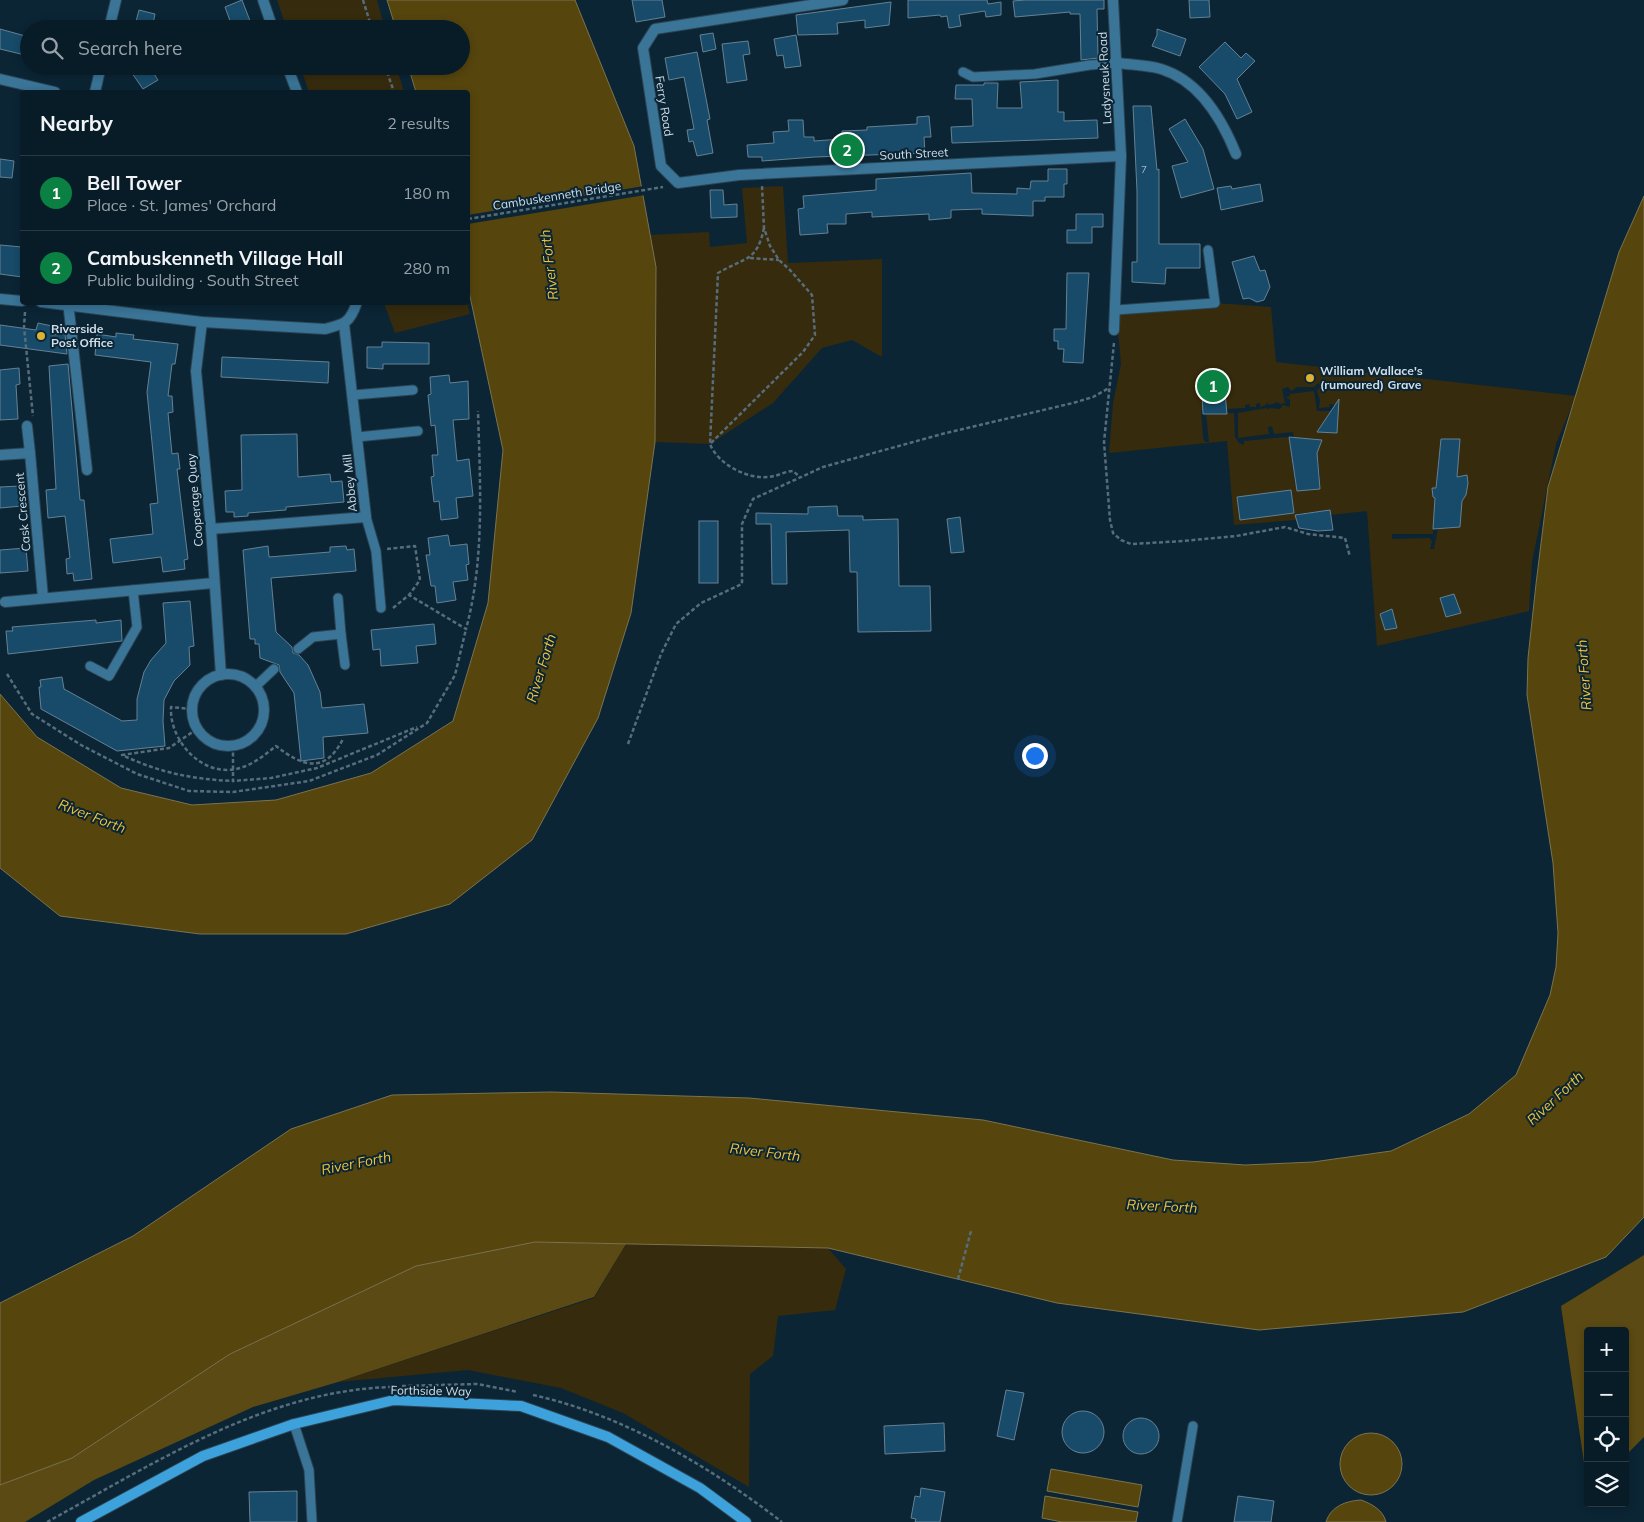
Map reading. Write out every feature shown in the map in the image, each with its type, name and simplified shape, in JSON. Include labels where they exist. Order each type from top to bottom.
[{"type":"street","points":[[112,20],[116,0]]},
{"type":"street","points":[[263,0],[270,20]]},
{"type":"street","name":"Ferry Road","points":[[678,183],[661,166],[643,48],[655,29],[843,0]]},
{"type":"street","name":"Ladysneuk Road","points":[[1113,0],[1118,63],[1121,156],[1114,330]]},
{"type":"street","points":[[1118,63],[1161,69],[1190,85],[1212,106],[1236,154]]},
{"type":"street","points":[[95,90],[99,75]]},
{"type":"street","points":[[290,75],[296,90]]},
{"type":"street","points":[[0,79],[47,90]]},
{"type":"street","name":"South Street","points":[[678,183],[761,174],[1121,156]]},
{"type":"street","points":[[0,299],[20,305]]},
{"type":"street","points":[[68,305],[87,470]]},
{"type":"street","points":[[75,305],[202,322],[325,329],[344,324],[352,315],[356,305]]},
{"type":"street","name":"Cooperage Quay","points":[[202,322],[196,372],[211,528],[221,675]]},
{"type":"street","name":"Abbey Mill","points":[[211,528],[366,516],[344,324]]},
{"type":"street","name":"Cask Crescent","points":[[28,426],[43,598]]},
{"type":"street","points":[[0,455],[30,453]]},
{"type":"street","points":[[5,602],[214,583]]},
{"type":"street","points":[[221,675],[240,677],[255,687],[264,707],[261,723],[252,736],[233,746],[213,743],[197,729],[192,709],[194,700],[204,684],[221,675]]},
{"type":"street","name":"Forthside Way","points":[[81,1522],[203,1456],[294,1424],[394,1400],[521,1406],[608,1437],[700,1488],[746,1522]]},
{"type":"lane","points":[[963,72],[973,78],[1035,74],[1090,65],[1118,63]]},
{"type":"lane","points":[[1116,310],[1215,303],[1208,250]]},
{"type":"lane","points":[[353,395],[413,390]]},
{"type":"lane","points":[[357,437],[418,431]]},
{"type":"lane","points":[[366,516],[376,551],[381,608]]},
{"type":"lane","points":[[90,666],[109,676],[137,627],[133,590]]},
{"type":"lane","points":[[338,598],[345,665]]},
{"type":"lane","points":[[298,649],[313,637],[341,634]]},
{"type":"lane","points":[[255,687],[274,669]]},
{"type":"lane","points":[[294,1424],[308,1470],[312,1522]]},
{"type":"lane","points":[[1177,1522],[1192,1426]]},
{"type":"path","points":[[363,0],[369,20]]},
{"type":"path","points":[[388,75],[393,90]]},
{"type":"path","points":[[710,444],[803,352],[815,335],[812,295],[779,260],[770,246],[764,228],[761,174]]},
{"type":"path","name":"Cambuskenneth Bridge","points":[[470,219],[649,190]]},
{"type":"path","points":[[764,228],[760,246],[750,258],[718,274],[710,444],[718,456],[745,474],[772,477],[793,471],[800,477]]},
{"type":"path","points":[[750,258],[779,260]]},
{"type":"path","points":[[24,306],[24,327],[34,422],[28,426]]},
{"type":"path","points":[[1114,330],[1104,442],[1110,520],[1113,533],[1121,540],[1131,544],[1182,542],[1285,528],[1308,534],[1345,538],[1350,557]]},
{"type":"path","points":[[628,744],[661,654],[676,624],[701,603],[742,584],[742,524],[753,500],[823,467],[942,434],[1073,403],[1093,397],[1110,388]]},
{"type":"path","points":[[7,674],[32,714],[81,745],[137,774],[188,791],[234,792],[309,780],[377,755],[427,723],[455,675],[472,607],[477,554],[480,481],[478,411]]},
{"type":"path","points":[[376,551],[415,546],[420,580],[409,595],[394,608],[381,608]]},
{"type":"path","points":[[409,595],[466,629]]},
{"type":"path","points":[[192,709],[171,707],[173,726],[178,742],[193,758],[213,767],[232,769],[243,767],[276,746],[295,760],[309,765],[323,761],[335,754],[343,739]]},
{"type":"path","points":[[197,729],[169,748],[122,754],[144,765],[191,779],[233,781],[271,778],[317,768],[427,723]]},
{"type":"path","points":[[233,746],[233,781]]},
{"type":"path","points":[[958,1279],[971,1230]]},
{"type":"path","points":[[47,1522],[211,1433],[293,1402],[374,1387],[477,1384],[564,1402],[624,1426],[748,1496],[782,1522]]},
{"type":"shaded area","points":[[277,0],[377,0],[383,20],[284,20]]},
{"type":"shaded area","points":[[303,75],[399,75],[403,90],[308,90]]},
{"type":"shaded area","points":[[783,186],[788,263],[882,259],[882,357],[852,340],[822,348],[773,403],[710,444],[655,442],[656,267],[650,235],[709,232],[710,247],[747,243],[742,188]]},
{"type":"shaded area","points":[[1215,303],[1271,307],[1276,362],[1576,396],[1556,444],[1532,562],[1529,611],[1377,646],[1367,511],[1330,515],[1329,510],[1296,514],[1296,520],[1234,525],[1227,441],[1109,453],[1113,403],[1121,364],[1116,310]],"holes":[[[1318,383],[1320,386],[1317,391],[1320,400],[1319,408],[1330,407],[1329,404],[1337,405],[1337,411],[1317,411],[1314,391],[1289,394],[1290,396],[1286,397],[1290,400],[1290,407],[1283,405],[1280,409],[1270,408],[1268,410],[1267,408],[1238,413],[1238,438],[1269,434],[1268,427],[1272,426],[1274,434],[1293,432],[1294,439],[1318,458],[1320,478],[1315,478],[1319,480],[1320,489],[1295,484],[1289,438],[1244,441],[1244,445],[1239,443],[1235,437],[1234,413],[1206,414],[1209,442],[1205,442],[1203,438],[1201,410],[1245,408],[1245,405],[1249,404],[1250,407],[1256,407],[1256,404],[1260,403],[1260,407],[1267,403],[1270,405],[1277,402],[1280,404],[1285,403],[1282,389],[1288,387],[1291,391],[1297,387],[1314,387]],[[1439,456],[1458,465],[1458,479],[1439,522],[1434,549],[1430,549],[1432,541],[1429,538],[1392,539],[1392,534],[1433,534],[1435,498],[1432,497],[1436,495],[1432,488],[1436,488]],[[1291,490],[1294,513],[1240,520],[1237,497]],[[1454,595],[1461,612],[1449,616],[1445,615],[1446,607],[1443,609],[1440,598]],[[1392,610],[1397,627],[1385,630],[1380,613],[1386,611],[1388,614]]]},
{"type":"shaded area","points":[[385,305],[468,305],[470,314],[395,333]]},
{"type":"shaded area","points":[[535,1242],[626,1244],[594,1297],[338,1382],[253,1407],[94,1480],[25,1522],[0,1522],[0,1485],[72,1458],[230,1354],[416,1266]]},
{"type":"shaded area","points":[[626,1244],[828,1248],[846,1269],[835,1310],[778,1316],[773,1356],[750,1374],[749,1487],[623,1413],[561,1388],[468,1370],[338,1382],[594,1298]]},
{"type":"shaded area","points":[[1644,1255],[1644,1437],[1629,1452],[1629,1327],[1584,1327],[1584,1463],[1561,1306]]},
{"type":"water","name":"River Forth","points":[[387,0],[575,0],[634,146],[656,267],[655,442],[631,613],[598,718],[532,840],[450,904],[346,934],[200,934],[60,916],[0,868],[0,694],[37,737],[121,788],[192,805],[276,800],[371,773],[453,721],[488,603],[503,450],[470,296],[470,90],[415,90],[411,75],[470,75],[470,20],[393,20]]},
{"type":"water","name":"River Forth","points":[[1644,196],[1644,1217],[1606,1257],[1463,1312],[1259,1330],[1057,1303],[828,1248],[535,1242],[416,1266],[230,1354],[72,1458],[0,1485],[0,1303],[133,1236],[291,1129],[392,1095],[551,1092],[749,1098],[983,1120],[1173,1160],[1245,1165],[1313,1162],[1391,1151],[1469,1114],[1516,1075],[1550,995],[1556,967],[1558,933],[1553,863],[1527,695],[1528,658],[1536,584],[1548,487],[1619,252]]},
{"type":"water","points":[[1365,1433],[1377,1433],[1393,1442],[1400,1452],[1402,1464],[1400,1476],[1393,1486],[1377,1495],[1365,1495],[1354,1490],[1345,1481],[1340,1470],[1340,1458],[1345,1447],[1354,1438]]},
{"type":"water","points":[[1051,1469],[1142,1485],[1138,1507],[1047,1491]]},
{"type":"water","points":[[1045,1496],[1138,1512],[1136,1522],[1062,1522],[1042,1518]]},
{"type":"water","points":[[1361,1500],[1376,1508],[1385,1518],[1386,1522],[1326,1522],[1335,1508]]},
{"type":"pier","points":[[644,186],[645,195],[470,224],[470,215]]},
{"type":"building","points":[[242,0],[250,20],[230,20],[225,7]]},
{"type":"building","points":[[632,0],[662,0],[665,17],[636,22]]},
{"type":"building","points":[[908,0],[987,0],[988,4],[1001,2],[1001,15],[986,17],[985,11],[959,15],[961,26],[949,28],[947,16],[908,18]]},
{"type":"building","points":[[1104,0],[1104,9],[1097,9],[1098,58],[1081,60],[1080,14],[1070,14],[1070,12],[1015,17],[1013,1]]},
{"type":"building","points":[[1189,0],[1209,0],[1210,17],[1190,18]]},
{"type":"building","points":[[891,2],[889,25],[865,28],[865,20],[837,23],[838,34],[798,35],[796,15]]},
{"type":"building","points":[[139,10],[155,14],[154,20],[136,20]]},
{"type":"building","points":[[0,29],[20,35],[20,54],[0,49]]},
{"type":"building","points":[[1157,29],[1186,39],[1180,56],[1152,46],[1157,35]]},
{"type":"building","points":[[713,33],[716,49],[703,52],[700,35]]},
{"type":"building","points":[[796,35],[801,66],[785,68],[783,55],[777,56],[774,39]]},
{"type":"building","points":[[748,41],[750,54],[743,55],[747,80],[727,83],[722,44]]},
{"type":"building","points":[[1225,42],[1241,58],[1246,53],[1255,61],[1237,79],[1252,112],[1237,119],[1225,94],[1199,67]]},
{"type":"building","points":[[697,52],[710,119],[707,120],[713,153],[697,156],[693,141],[689,142],[687,130],[694,129],[684,77],[669,80],[665,58]]},
{"type":"building","points":[[133,75],[155,75],[158,80],[143,89]]},
{"type":"building","points":[[1058,80],[1058,112],[1064,112],[1064,121],[1097,120],[1098,138],[952,143],[951,127],[973,126],[972,99],[955,99],[956,85],[998,83],[997,108],[1022,108],[1020,82]]},
{"type":"building","points":[[1133,106],[1151,106],[1157,170],[1159,169],[1159,244],[1200,244],[1200,268],[1166,268],[1165,284],[1132,282],[1132,262],[1137,262],[1137,191]]},
{"type":"building","points":[[929,116],[931,137],[924,137],[925,153],[762,161],[762,157],[748,157],[747,145],[774,143],[773,132],[789,131],[788,120],[803,120],[804,137],[814,137],[814,141],[842,139],[842,131],[867,130],[867,127],[917,124],[917,117]]},
{"type":"building","points":[[1185,119],[1203,149],[1214,189],[1181,198],[1172,166],[1188,162],[1169,129]]},
{"type":"building","points":[[0,159],[14,161],[12,178],[0,177]]},
{"type":"building","points":[[1048,169],[1067,169],[1067,184],[1064,184],[1064,197],[1045,197],[1045,201],[1033,201],[1033,216],[982,214],[982,209],[951,210],[951,218],[929,220],[929,214],[872,217],[872,212],[846,214],[846,224],[827,224],[828,233],[800,235],[798,209],[804,208],[803,196],[876,190],[876,179],[971,173],[972,193],[1017,194],[1017,188],[1030,189],[1031,181],[1048,181]]},
{"type":"building","points":[[1260,184],[1263,201],[1221,210],[1217,188],[1231,186],[1232,189]]},
{"type":"building","points":[[710,190],[723,190],[724,205],[737,204],[737,217],[711,218]]},
{"type":"building","points":[[1076,214],[1103,214],[1103,227],[1092,227],[1092,243],[1067,243],[1067,230],[1076,230]]},
{"type":"building","points":[[0,245],[20,247],[20,277],[0,274]]},
{"type":"building","points":[[1254,256],[1260,271],[1265,270],[1270,287],[1264,300],[1257,302],[1249,298],[1243,299],[1232,262]]},
{"type":"building","points":[[1067,273],[1089,273],[1083,363],[1063,362],[1064,349],[1058,349],[1058,341],[1054,341],[1054,329],[1066,329]]},
{"type":"building","points":[[38,323],[52,326],[52,335],[65,334],[67,354],[0,345],[0,325],[36,330]]},
{"type":"building","points":[[116,333],[134,335],[133,339],[178,344],[175,364],[172,364],[168,396],[172,396],[173,412],[168,413],[172,454],[178,453],[180,469],[177,469],[188,559],[184,560],[185,569],[163,572],[161,557],[113,563],[110,539],[153,534],[150,504],[158,503],[147,392],[151,362],[95,355],[97,334],[116,337]]},
{"type":"building","points":[[382,342],[429,343],[429,364],[383,364],[383,369],[367,368],[367,347],[382,347]]},
{"type":"building","points":[[222,357],[329,362],[328,383],[221,377]]},
{"type":"building","points":[[68,364],[80,500],[84,500],[92,579],[74,581],[73,573],[67,574],[66,559],[70,558],[65,516],[48,518],[46,490],[56,489],[49,366]]},
{"type":"building","points":[[19,368],[20,384],[16,385],[18,419],[0,420],[0,370]]},
{"type":"building","points":[[1223,371],[1227,414],[1203,414],[1201,373]]},
{"type":"building","points":[[449,375],[450,383],[468,381],[469,419],[453,420],[457,461],[469,459],[473,496],[456,498],[458,518],[441,520],[439,501],[434,502],[431,477],[434,476],[432,455],[438,455],[435,425],[431,426],[428,395],[431,394],[430,377]]},
{"type":"building","points":[[1339,399],[1337,433],[1317,432]]},
{"type":"building","points":[[297,434],[298,477],[330,474],[331,482],[342,481],[344,502],[286,507],[286,510],[248,513],[248,516],[234,517],[234,512],[226,512],[225,491],[242,490],[241,435]]},
{"type":"building","points":[[1289,437],[1322,440],[1317,453],[1320,489],[1297,491]]},
{"type":"building","points":[[1441,439],[1460,439],[1457,477],[1467,475],[1468,483],[1466,495],[1462,501],[1460,527],[1433,529],[1435,498],[1433,497],[1432,488],[1436,488]]},
{"type":"building","points":[[21,486],[22,506],[0,508],[0,487]]},
{"type":"building","points":[[1291,490],[1294,513],[1240,520],[1237,497]]},
{"type":"building","points":[[837,506],[838,516],[863,516],[863,520],[898,519],[899,586],[930,586],[931,631],[858,632],[857,572],[850,572],[849,530],[786,532],[787,584],[772,584],[771,524],[756,524],[756,513],[808,514],[808,507]]},
{"type":"building","points":[[1330,510],[1333,530],[1318,531],[1299,528],[1295,515]]},
{"type":"building","points":[[960,517],[964,552],[951,553],[947,519]]},
{"type":"building","points":[[699,521],[718,521],[718,583],[699,583]]},
{"type":"building","points":[[448,535],[450,546],[467,544],[469,564],[466,565],[468,580],[453,582],[456,600],[437,603],[435,586],[431,586],[426,555],[430,555],[428,538]]},
{"type":"building","points":[[268,546],[269,557],[330,552],[330,547],[346,546],[347,550],[354,549],[356,571],[271,578],[276,632],[292,647],[293,653],[299,655],[308,665],[320,692],[322,708],[364,704],[368,733],[323,737],[324,758],[301,761],[294,693],[280,672],[279,665],[260,658],[259,644],[255,644],[255,639],[250,639],[243,550]]},
{"type":"building","points":[[26,548],[28,571],[0,573],[0,550]]},
{"type":"building","points":[[1454,594],[1461,613],[1446,617],[1440,598]]},
{"type":"building","points":[[190,601],[194,646],[189,647],[190,665],[174,681],[164,700],[165,746],[117,751],[41,709],[40,680],[62,677],[64,689],[122,721],[137,720],[137,699],[144,672],[151,660],[166,643],[163,603]]},
{"type":"building","points":[[1392,609],[1397,628],[1385,630],[1380,614]]},
{"type":"building","points":[[96,620],[96,623],[121,620],[122,641],[8,654],[6,631],[13,631],[12,627]]},
{"type":"building","points":[[434,624],[436,644],[416,646],[418,663],[381,666],[380,649],[373,650],[371,630]]},
{"type":"building","points":[[1006,1390],[1024,1393],[1014,1440],[997,1436]]},
{"type":"building","points":[[1087,1411],[1095,1414],[1101,1420],[1104,1432],[1101,1444],[1095,1450],[1079,1453],[1071,1450],[1065,1444],[1062,1428],[1065,1420],[1071,1414]]},
{"type":"building","points":[[1141,1418],[1148,1419],[1154,1423],[1158,1429],[1158,1443],[1154,1449],[1148,1453],[1141,1454],[1134,1453],[1128,1449],[1124,1443],[1123,1436],[1124,1429],[1128,1423],[1134,1419]]},
{"type":"building","points":[[944,1423],[945,1451],[885,1454],[884,1426]]},
{"type":"building","points":[[921,1488],[945,1492],[940,1522],[915,1522],[916,1519],[911,1518],[915,1496],[920,1497]]},
{"type":"building","points":[[297,1491],[297,1522],[250,1522],[249,1492]]},
{"type":"building","points":[[1238,1496],[1274,1501],[1271,1522],[1234,1522]]},
{"type":"place","name":"Cambuskenneth Village Hall","points":[[847,150]]},
{"type":"place","name":"Riverside Post Office","points":[[41,336]]},
{"type":"place","name":"William Wallace's (rumoured) Grave","points":[[1310,378]]},
{"type":"place","name":"Bell Tower","points":[[1213,386]]}]
